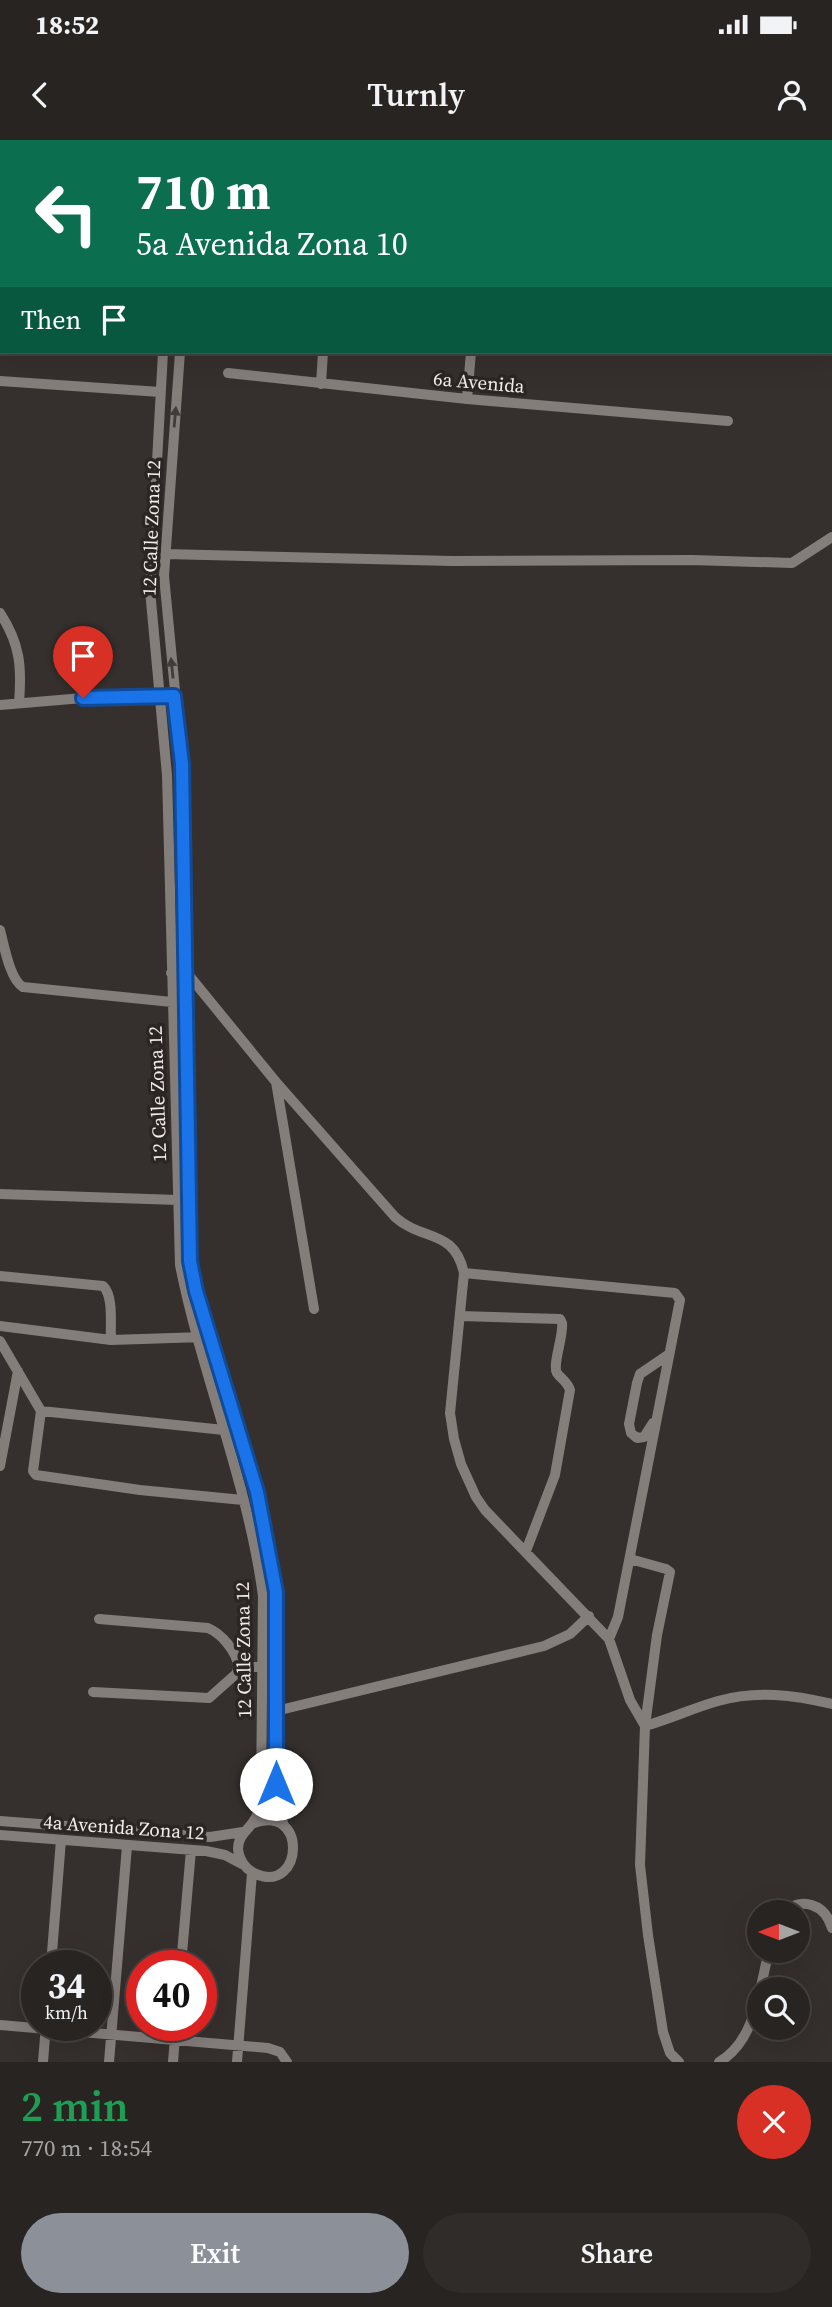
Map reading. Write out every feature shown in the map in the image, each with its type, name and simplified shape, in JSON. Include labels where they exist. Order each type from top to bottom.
[{"type":"street","name":"12 Calle Zona 12","points":[[163,354],[150,590],[167,775],[180,1265],[196,1339],[243,1500],[261,1587],[261,1796],[257,1815],[247,1828]]},
{"type":"street","name":"12 Calle Zona 12","points":[[180,354],[164,591],[182,764],[190,1261],[196,1291],[257,1492],[276,1592],[276,1794],[284,1826]]},
{"type":"street","points":[[321,384],[323,354]]},
{"type":"street","points":[[467,399],[471,354]]},
{"type":"street","name":"6a Avenida","points":[[228,373],[467,399],[728,421]]},
{"type":"street","points":[[0,381],[160,392]]},
{"type":"street","points":[[156,475],[170,476]]},
{"type":"street","points":[[165,554],[452,562],[692,560],[792,564],[832,537]]},
{"type":"street","points":[[1,616],[17,644],[21,687],[19,703]]},
{"type":"street","points":[[0,705],[174,696]]},
{"type":"street","points":[[0,930],[17,984],[172,1002]]},
{"type":"street","points":[[171,973],[187,973],[276,1082],[395,1217],[413,1229],[448,1243],[460,1259],[464,1273],[450,1413],[457,1452],[476,1497],[485,1510],[609,1639],[630,1700],[645,1726]]},
{"type":"street","points":[[276,1082],[314,1309]]},
{"type":"street","points":[[0,1194],[178,1200]]},
{"type":"street","points":[[464,1273],[675,1293],[680,1300],[618,1616],[609,1639]]},
{"type":"street","points":[[0,1276],[103,1286],[109,1297],[111,1340]]},
{"type":"street","points":[[460,1315],[560,1319],[562,1323],[555,1366],[570,1390],[555,1475],[526,1551]]},
{"type":"street","points":[[0,1326],[111,1340],[196,1339],[209,1335]]},
{"type":"street","points":[[0,1341],[41,1410],[33,1471],[36,1475],[140,1490],[243,1500]]},
{"type":"street","points":[[656,1417],[644,1437],[637,1438],[631,1433],[629,1424],[640,1374],[668,1355]]},
{"type":"street","points":[[0,1466],[18,1371]]},
{"type":"street","points":[[41,1410],[223,1430]]},
{"type":"street","points":[[629,1559],[670,1572],[657,1635],[645,1726],[640,1865],[663,2032],[670,2053],[679,2062]]},
{"type":"street","points":[[276,1711],[544,1646],[570,1634],[589,1616]]},
{"type":"street","points":[[93,1692],[204,1699],[218,1692],[236,1674],[239,1667],[236,1657],[222,1637],[208,1628],[99,1619]]},
{"type":"street","points":[[239,1667],[262,1667]]},
{"type":"street","points":[[645,1726],[716,1701],[747,1696],[792,1695],[832,1704]]},
{"type":"street","points":[[268,1820],[284,1826],[295,1848],[290,1864],[276,1875],[260,1876],[252,1873],[243,1864],[238,1848],[247,1828],[268,1820]]},
{"type":"street","name":"4a Avenida Zona 12","points":[[0,1821],[210,1837],[247,1828]]},
{"type":"street","name":"4a Avenida Zona 12","points":[[0,1835],[216,1852],[243,1864]]},
{"type":"street","points":[[52,1950],[61,1840]]},
{"type":"street","points":[[126,2035],[112,2034],[127,1846]]},
{"type":"street","points":[[182,1950],[191,1850]]},
{"type":"street","points":[[237,2062],[252,1873]]},
{"type":"street","points":[[810,1905],[826,1913],[832,1928]]},
{"type":"street","points":[[719,2062],[740,2046],[765,1964]]},
{"type":"street","points":[[0,2025],[21,2026]]},
{"type":"street","points":[[43,2062],[45,2041]]},
{"type":"street","points":[[109,2062],[111,2041]]},
{"type":"street","points":[[173,2062],[174,2041]]},
{"type":"street","points":[[187,2041],[268,2048],[279,2052],[287,2062]]},
{"type":"route","points":[[83,698],[174,696],[182,764],[190,1261],[196,1291],[257,1492],[276,1592],[276,1784]]}]
